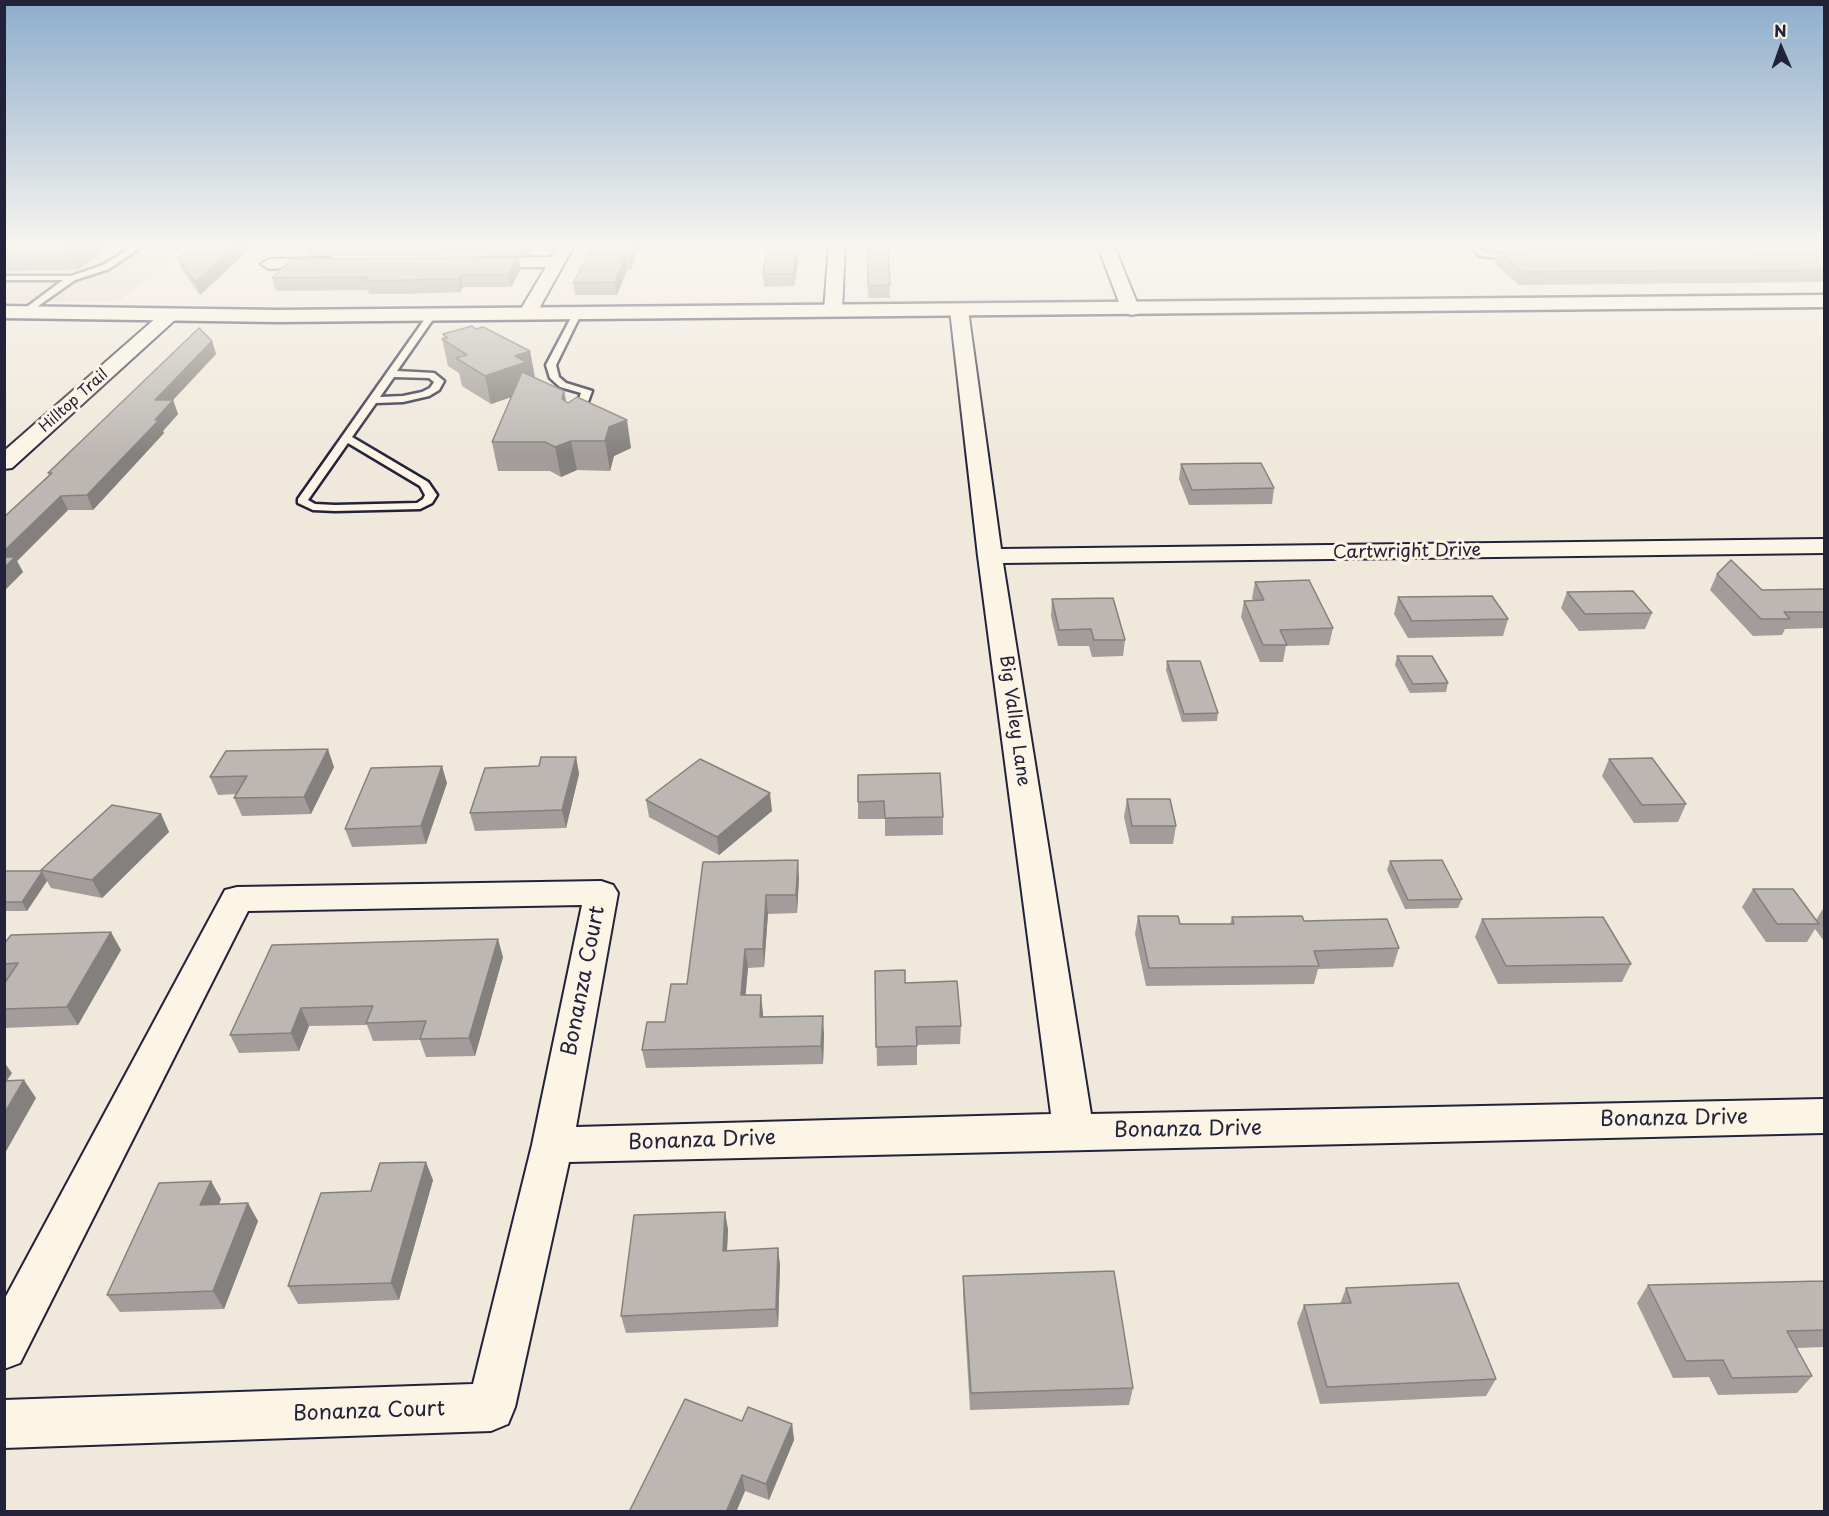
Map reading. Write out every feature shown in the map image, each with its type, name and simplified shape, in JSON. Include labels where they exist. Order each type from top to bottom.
[{"type":"main road","points":[[10,318],[456,315]]},
{"type":"street","name":"Big Valley Lane","points":[[960,315],[990,556],[1073,1131]]},
{"type":"street","name":"Hilltop Trail","points":[[4,463],[166,318]]},
{"type":"street","name":"Cartwright Drive","points":[[990,556],[1824,546]]},
{"type":"street","name":"Bonanza Court","points":[[4,1347],[237,898],[601,893],[552,1145],[491,1407],[4,1424]]},
{"type":"street","name":"Bonanza Drive","points":[[552,1145],[1073,1131],[1824,1116]]},
{"type":"lane","points":[[346,438],[424,484],[431,495],[428,501],[420,506],[335,508],[313,507],[302,501],[346,438],[373,400],[432,315]]},
{"type":"lane","points":[[574,426],[587,391],[563,385],[555,378],[551,365],[577,315]]},
{"type":"lane","points":[[373,400],[414,397],[434,390],[439,381],[431,375],[391,374]]},
{"type":"building","points":[[472,326],[476,329],[483,327],[530,351],[515,356],[526,362],[485,376],[456,358],[467,355],[442,339],[448,338],[443,334]]},
{"type":"building","points":[[199,328],[212,341],[155,400],[173,400],[155,420],[159,420],[87,495],[61,496],[4,551],[4,517],[52,473],[48,473]]},
{"type":"building","points":[[522,372],[564,391],[562,399],[568,403],[577,397],[627,420],[609,427],[605,441],[571,441],[555,447],[545,442],[492,442]]},
{"type":"building","points":[[1261,463],[1274,488],[1192,490],[1181,464]]},
{"type":"building","points":[[4,557],[15,557],[4,568]]},
{"type":"building","points":[[1731,560],[1762,590],[1823,589],[1824,612],[1784,612],[1790,619],[1761,619],[1717,574]]},
{"type":"building","points":[[1309,580],[1333,628],[1280,630],[1287,645],[1263,645],[1244,601],[1264,600],[1255,582]]},
{"type":"building","points":[[1633,591],[1652,613],[1585,614],[1567,592]]},
{"type":"building","points":[[1492,596],[1508,619],[1412,621],[1398,597]]},
{"type":"building","points":[[1113,598],[1125,640],[1094,640],[1091,629],[1059,630],[1052,599]]},
{"type":"building","points":[[1397,656],[1432,656],[1448,683],[1413,684]]},
{"type":"building","points":[[1167,661],[1200,661],[1218,713],[1184,714]]},
{"type":"building","points":[[328,749],[304,797],[234,798],[247,776],[210,777],[226,751]]},
{"type":"building","points":[[541,757],[576,757],[562,810],[470,813],[485,768],[539,766]]},
{"type":"building","points":[[1652,758],[1686,804],[1642,805],[1609,759]]},
{"type":"building","points":[[700,759],[770,793],[717,837],[646,800]]},
{"type":"building","points":[[442,766],[421,826],[345,829],[371,768]]},
{"type":"building","points":[[940,773],[943,817],[885,818],[884,801],[858,802],[858,775]]},
{"type":"building","points":[[1127,799],[1170,799],[1176,826],[1132,826]]},
{"type":"building","points":[[112,805],[161,814],[92,880],[41,870]]},
{"type":"building","points":[[798,860],[796,895],[766,895],[763,949],[745,949],[741,995],[761,995],[760,1017],[823,1016],[821,1046],[642,1050],[647,1022],[665,1022],[671,984],[687,984],[703,862]]},
{"type":"building","points":[[1442,860],[1462,899],[1408,900],[1390,861]]},
{"type":"building","points":[[4,871],[42,872],[22,902],[4,902]]},
{"type":"building","points":[[1753,889],[1793,889],[1819,924],[1777,924]]},
{"type":"building","points":[[1138,916],[1178,916],[1180,924],[1234,924],[1232,917],[1302,916],[1304,921],[1387,919],[1399,948],[1314,951],[1319,966],[1149,968]]},
{"type":"building","points":[[1603,917],[1631,964],[1506,966],[1482,919]]},
{"type":"building","points":[[111,932],[67,1007],[4,1009],[4,984],[18,963],[4,964],[4,944],[11,935]]},
{"type":"building","points":[[498,939],[469,1038],[420,1039],[426,1021],[366,1023],[373,1006],[301,1008],[291,1033],[230,1035],[272,945]]},
{"type":"building","points":[[905,970],[905,983],[957,981],[961,1026],[916,1027],[917,1046],[876,1047],[875,971]]},
{"type":"building","points":[[24,1080],[4,1114],[4,1081]]},
{"type":"building","points":[[426,1162],[391,1283],[288,1286],[321,1193],[371,1191],[380,1163]]},
{"type":"building","points":[[211,1181],[200,1205],[248,1203],[213,1291],[107,1295],[159,1183]]},
{"type":"building","points":[[725,1212],[723,1251],[778,1248],[776,1309],[621,1316],[634,1215]]},
{"type":"building","points":[[1114,1271],[1133,1388],[971,1393],[963,1276]]},
{"type":"building","points":[[1823,1281],[1824,1330],[1787,1331],[1812,1376],[1732,1378],[1723,1360],[1686,1361],[1648,1285]]},
{"type":"building","points":[[1458,1283],[1496,1379],[1327,1387],[1304,1305],[1351,1303],[1346,1288]]},
{"type":"building","points":[[685,1399],[742,1421],[748,1407],[792,1424],[766,1484],[742,1475],[726,1512],[629,1512]]}]
